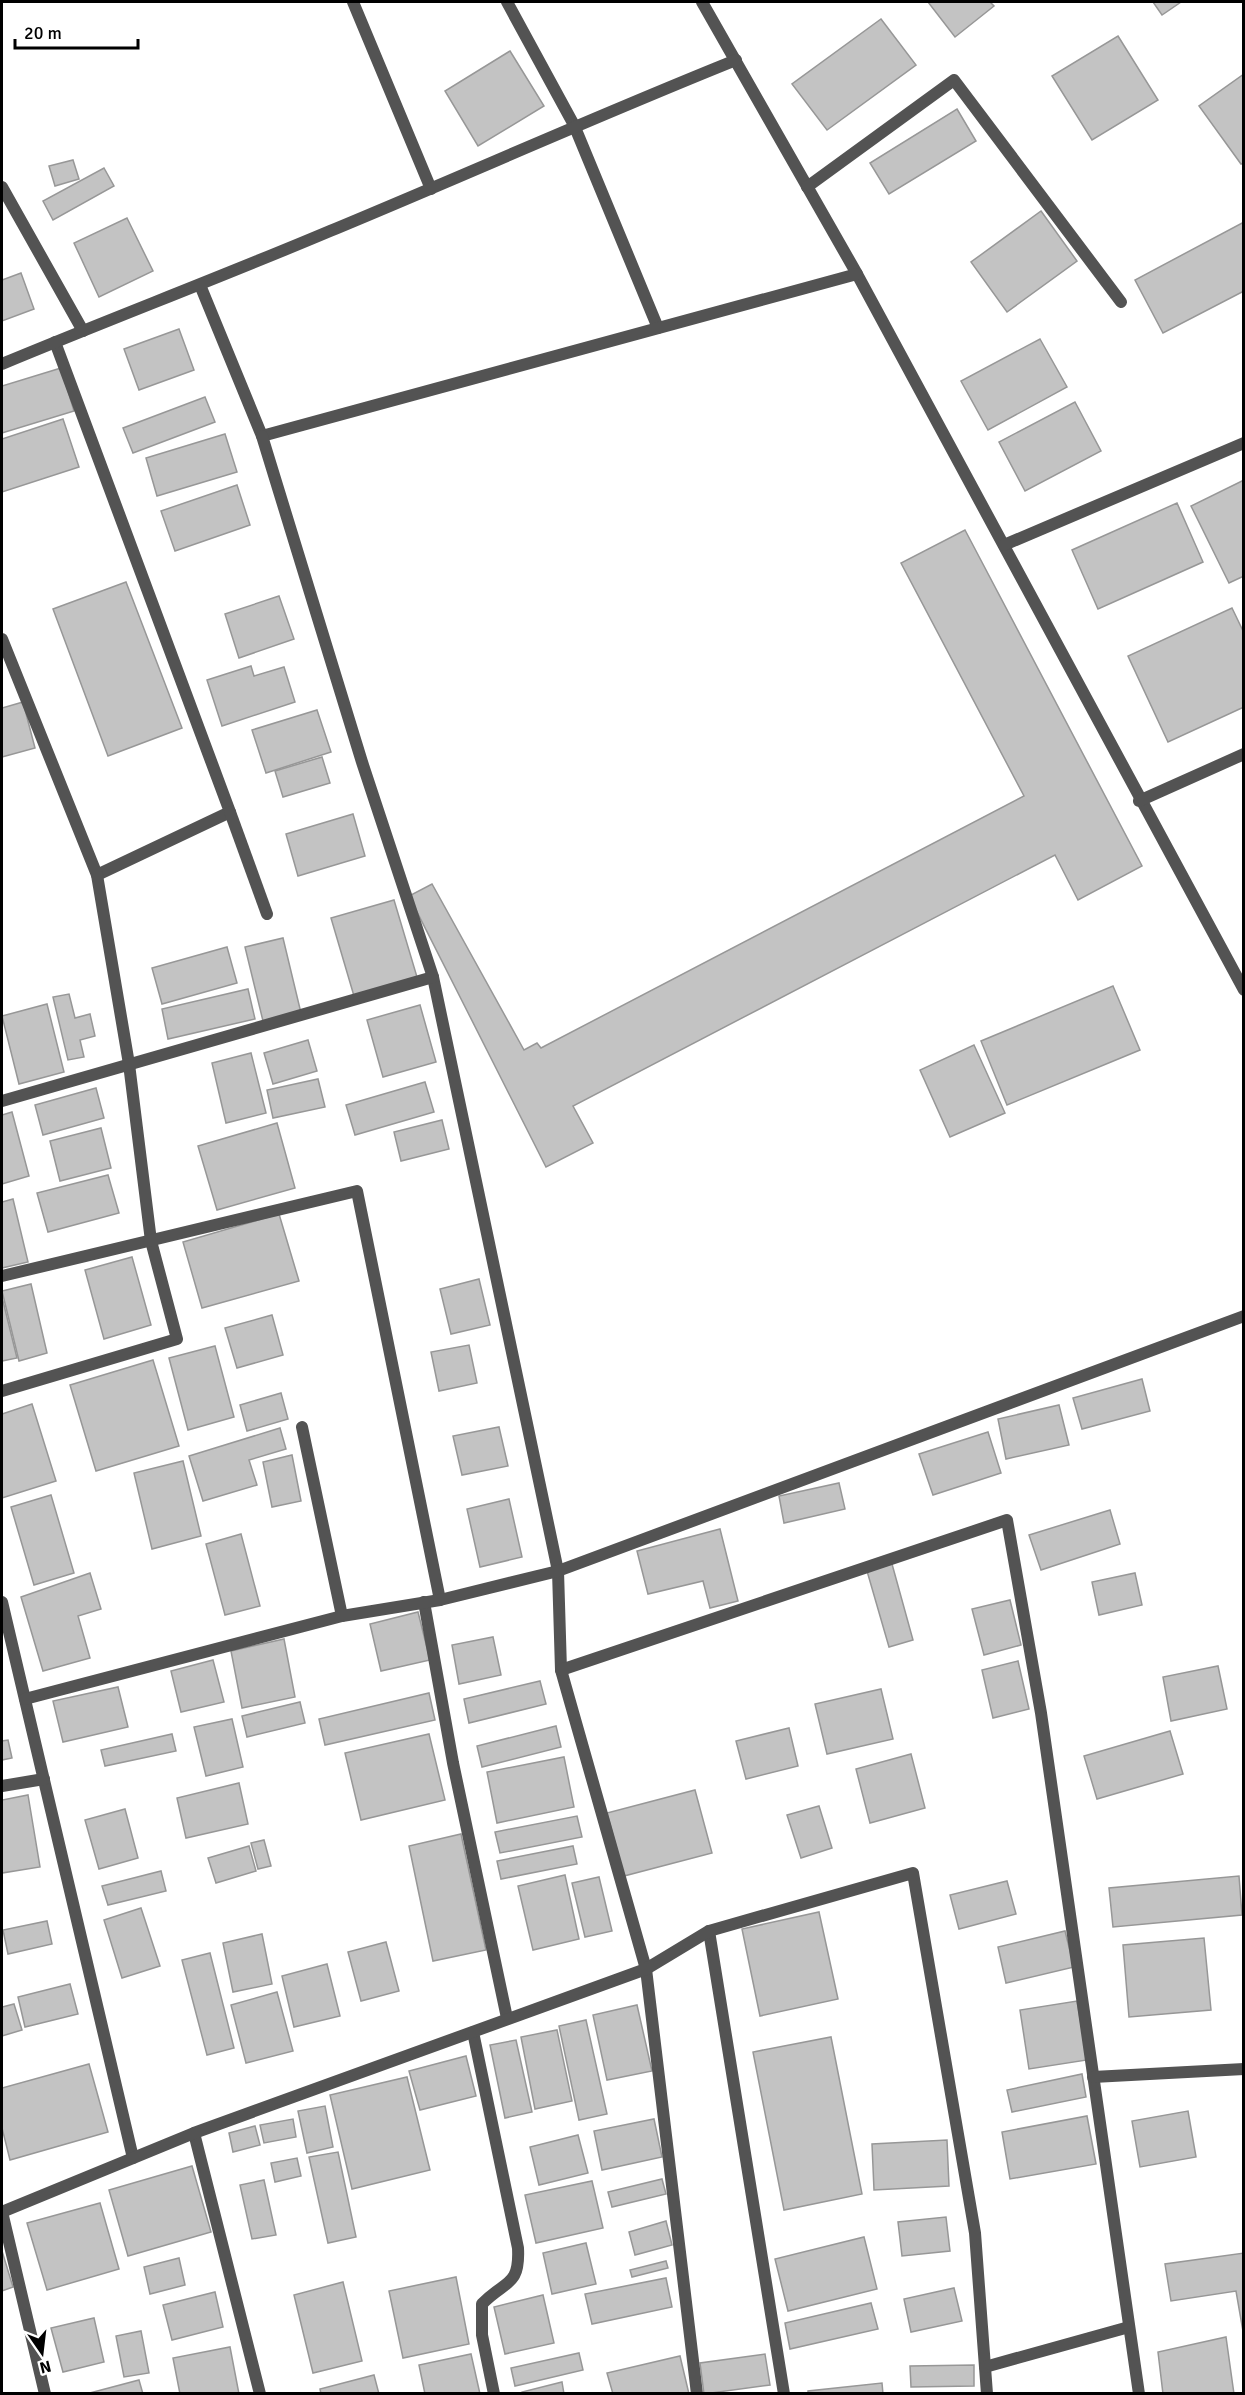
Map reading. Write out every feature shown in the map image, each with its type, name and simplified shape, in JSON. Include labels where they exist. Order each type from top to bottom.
[{"type":"street","points":[[353,2],[431,189]]},
{"type":"street","points":[[507,2],[574,125],[658,328]]},
{"type":"street","points":[[702,2],[857,274],[1139,801],[1244,990]]},
{"type":"street","points":[[2,364],[200,285],[431,189],[574,125],[736,60]]},
{"type":"street","points":[[807,187],[954,80],[1121,302]]},
{"type":"street","points":[[2,187],[83,331]]},
{"type":"street","points":[[262,436],[857,274]]},
{"type":"street","points":[[200,285],[262,436],[362,762],[433,977],[558,1571],[561,1670],[646,1969],[697,2394]]},
{"type":"street","points":[[55,342],[267,914]]},
{"type":"street","points":[[1004,545],[1244,443]]},
{"type":"street","points":[[2,639],[97,875],[129,1064],[151,1241],[177,1339],[2,1391]]},
{"type":"street","points":[[1139,801],[1244,754]]},
{"type":"street","points":[[97,875],[230,812]]},
{"type":"street","points":[[2,1101],[433,977]]},
{"type":"street","points":[[2,1276],[357,1191],[440,1600]]},
{"type":"street","points":[[25,1699],[342,1616],[440,1600],[558,1571],[1244,1316]]},
{"type":"street","points":[[302,1427],[342,1616]]},
{"type":"street","points":[[561,1670],[1007,1520],[1041,1713],[1139,2394]]},
{"type":"street","points":[[2,1602],[133,2158]]},
{"type":"street","points":[[424,1602],[453,1763],[507,2018]]},
{"type":"street","points":[[2,1786],[44,1779]]},
{"type":"street","points":[[45,2394],[2,2212],[194,2133],[646,1969],[709,1930],[913,1873],[975,2233],[987,2394]]},
{"type":"street","points":[[709,1930],[784,2394]]},
{"type":"street","points":[[472,2032],[518,2248],[519,2267],[512,2281],[482,2304],[482,2336],[494,2394]]},
{"type":"street","points":[[1093,2077],[1244,2069]]},
{"type":"street","points":[[194,2133],[260,2394]]},
{"type":"street","points":[[985,2367],[1129,2327]]},
{"type":"building","points":[[928,2],[990,2],[994,6],[955,37]]},
{"type":"building","points":[[1153,2],[1181,2],[1162,15]]},
{"type":"building","points":[[881,19],[916,65],[827,130],[792,84]]},
{"type":"building","points":[[1118,36],[1158,100],[1092,140],[1052,76]]},
{"type":"building","points":[[510,51],[544,106],[478,146],[445,91]]},
{"type":"building","points":[[1244,74],[1244,163],[1241,164],[1199,106]]},
{"type":"building","points":[[957,109],[976,141],[889,194],[870,163]]},
{"type":"building","points":[[73,160],[79,179],[55,186],[49,166]]},
{"type":"building","points":[[104,168],[114,186],[53,220],[43,201]]},
{"type":"building","points":[[1041,211],[1077,261],[1007,312],[971,262]]},
{"type":"building","points":[[127,218],[153,271],[99,297],[74,243]]},
{"type":"building","points":[[1244,222],[1244,291],[1163,333],[1135,280]]},
{"type":"building","points":[[21,273],[34,309],[2,321],[2,280]]},
{"type":"building","points":[[179,329],[194,370],[139,390],[124,349]]},
{"type":"building","points":[[1040,339],[1067,387],[988,430],[961,381]]},
{"type":"building","points":[[61,368],[74,411],[2,433],[2,386]]},
{"type":"building","points":[[205,397],[215,422],[133,453],[123,428]]},
{"type":"building","points":[[1075,402],[1101,451],[1025,491],[999,442]]},
{"type":"building","points":[[63,419],[79,467],[2,492],[2,439]]},
{"type":"building","points":[[225,434],[237,472],[157,496],[146,458]]},
{"type":"building","points":[[1244,480],[1244,576],[1229,583],[1191,506]]},
{"type":"building","points":[[237,485],[250,525],[175,551],[161,511]]},
{"type":"building","points":[[1177,503],[1203,562],[1098,609],[1072,550]]},
{"type":"building","points":[[965,530],[1142,866],[1078,900],[1055,855],[573,1106],[593,1143],[546,1167],[409,896],[432,884],[524,1050],[537,1043],[541,1048],[1024,796],[901,563]]},
{"type":"building","points":[[126,582],[182,728],[108,756],[53,609]]},
{"type":"building","points":[[279,596],[294,639],[239,658],[225,614]]},
{"type":"building","points":[[1232,608],[1244,633],[1244,707],[1168,742],[1128,656]]},
{"type":"building","points":[[251,666],[254,676],[284,667],[295,702],[222,726],[207,680]]},
{"type":"building","points":[[23,702],[35,748],[2,757],[2,708]]},
{"type":"building","points":[[317,710],[331,752],[266,773],[252,730]]},
{"type":"building","points":[[322,757],[330,783],[283,797],[275,771]]},
{"type":"building","points":[[353,814],[365,856],[298,876],[286,834]]},
{"type":"building","points":[[394,900],[417,977],[354,996],[331,918]]},
{"type":"building","points":[[283,938],[301,1013],[263,1021],[245,947]]},
{"type":"building","points":[[227,947],[237,983],[162,1004],[152,968]]},
{"type":"building","points":[[1113,986],[1140,1050],[1007,1105],[981,1041]]},
{"type":"building","points":[[248,989],[255,1019],[168,1039],[162,1009]]},
{"type":"building","points":[[69,994],[75,1018],[90,1014],[95,1036],[80,1040],[84,1057],[68,1060],[53,997]]},
{"type":"building","points":[[47,1004],[64,1072],[19,1084],[2,1016]]},
{"type":"building","points":[[420,1005],[436,1062],[383,1077],[367,1020]]},
{"type":"building","points":[[308,1040],[317,1071],[273,1084],[264,1053]]},
{"type":"building","points":[[974,1045],[1005,1113],[950,1137],[920,1070]]},
{"type":"building","points":[[251,1053],[266,1113],[226,1123],[212,1063]]},
{"type":"building","points":[[318,1079],[325,1107],[273,1118],[267,1090]]},
{"type":"building","points":[[425,1082],[434,1112],[355,1135],[346,1105]]},
{"type":"building","points":[[96,1088],[104,1118],[43,1135],[35,1105]]},
{"type":"building","points":[[12,1112],[29,1176],[2,1184],[2,1115]]},
{"type":"building","points":[[442,1120],[449,1149],[401,1161],[394,1132]]},
{"type":"building","points":[[277,1123],[295,1188],[217,1210],[198,1146]]},
{"type":"building","points":[[101,1128],[111,1168],[60,1181],[50,1141]]},
{"type":"building","points":[[108,1175],[119,1213],[48,1232],[37,1193]]},
{"type":"building","points":[[13,1199],[28,1262],[2,1268],[2,1202]]},
{"type":"building","points":[[279,1214],[299,1281],[202,1308],[183,1242]]},
{"type":"building","points":[[132,1257],[151,1325],[104,1339],[85,1270]]},
{"type":"building","points":[[479,1279],[490,1325],[451,1334],[440,1289]]},
{"type":"building","points":[[31,1284],[47,1353],[19,1361],[2,1291]]},
{"type":"building","points":[[2,1297],[17,1358],[2,1361]]},
{"type":"building","points":[[272,1315],[283,1355],[237,1368],[225,1328]]},
{"type":"building","points":[[469,1345],[477,1383],[439,1391],[431,1352]]},
{"type":"building","points":[[215,1346],[234,1417],[188,1430],[169,1358]]},
{"type":"building","points":[[153,1360],[179,1446],[96,1471],[70,1385]]},
{"type":"building","points":[[1142,1379],[1150,1411],[1082,1429],[1073,1398]]},
{"type":"building","points":[[281,1393],[288,1419],[247,1431],[240,1405]]},
{"type":"building","points":[[32,1404],[56,1481],[2,1498],[2,1414]]},
{"type":"building","points":[[1059,1405],[1069,1445],[1006,1459],[998,1419]]},
{"type":"building","points":[[499,1427],[508,1466],[462,1475],[453,1436]]},
{"type":"building","points":[[280,1428],[286,1449],[249,1460],[257,1485],[203,1501],[189,1456]]},
{"type":"building","points":[[988,1432],[1001,1473],[933,1495],[919,1454]]},
{"type":"building","points":[[292,1455],[301,1501],[272,1507],[263,1462]]},
{"type":"building","points":[[183,1461],[201,1536],[152,1549],[134,1473]]},
{"type":"building","points":[[839,1483],[845,1509],[784,1523],[779,1496]]},
{"type":"building","points":[[51,1495],[74,1573],[34,1585],[11,1507]]},
{"type":"building","points":[[509,1499],[522,1557],[480,1567],[467,1509]]},
{"type":"building","points":[[1110,1510],[1120,1544],[1041,1570],[1029,1535]]},
{"type":"building","points":[[720,1529],[738,1601],[710,1608],[703,1581],[648,1594],[637,1551]]},
{"type":"building","points":[[241,1534],[260,1606],[225,1615],[206,1544]]},
{"type":"building","points":[[892,1564],[913,1640],[889,1647],[867,1571]]},
{"type":"building","points":[[90,1573],[101,1609],[78,1616],[90,1658],[43,1671],[21,1597]]},
{"type":"building","points":[[1135,1573],[1142,1605],[1099,1615],[1092,1582]]},
{"type":"building","points":[[1010,1600],[1021,1645],[984,1655],[972,1609]]},
{"type":"building","points":[[418,1612],[430,1660],[381,1671],[370,1624]]},
{"type":"building","points":[[493,1637],[501,1675],[459,1684],[452,1645]]},
{"type":"building","points":[[284,1639],[295,1697],[242,1708],[231,1651]]},
{"type":"building","points":[[213,1660],[224,1702],[181,1712],[171,1671]]},
{"type":"building","points":[[1018,1661],[1029,1709],[993,1718],[982,1670]]},
{"type":"building","points":[[1218,1666],[1227,1709],[1171,1721],[1163,1677]]},
{"type":"building","points":[[540,1681],[546,1704],[469,1723],[464,1699]]},
{"type":"building","points":[[118,1687],[128,1727],[63,1742],[53,1701]]},
{"type":"building","points":[[881,1689],[893,1739],[827,1754],[815,1704]]},
{"type":"building","points":[[429,1693],[435,1720],[325,1745],[319,1719]]},
{"type":"building","points":[[300,1702],[305,1723],[247,1737],[242,1716]]},
{"type":"building","points":[[232,1719],[243,1767],[206,1776],[194,1727]]},
{"type":"building","points":[[556,1726],[561,1747],[482,1767],[477,1746]]},
{"type":"building","points":[[789,1728],[798,1766],[746,1779],[736,1741]]},
{"type":"building","points":[[1170,1731],[1183,1774],[1097,1799],[1084,1756]]},
{"type":"building","points":[[172,1734],[176,1751],[105,1766],[101,1750]]},
{"type":"building","points":[[429,1734],[445,1800],[361,1820],[345,1753]]},
{"type":"building","points":[[8,1740],[12,1758],[2,1760],[2,1741]]},
{"type":"building","points":[[911,1754],[925,1808],[870,1823],[856,1769]]},
{"type":"building","points":[[564,1757],[574,1807],[497,1823],[487,1772]]},
{"type":"building","points":[[239,1783],[248,1824],[186,1838],[177,1798]]},
{"type":"building","points":[[695,1790],[712,1853],[624,1876],[607,1813]]},
{"type":"building","points":[[28,1795],[40,1867],[2,1873],[2,1800]]},
{"type":"building","points":[[819,1806],[832,1848],[801,1858],[787,1815]]},
{"type":"building","points":[[125,1809],[138,1858],[99,1869],[85,1820]]},
{"type":"building","points":[[577,1816],[582,1837],[500,1853],[495,1832]]},
{"type":"building","points":[[461,1834],[486,1950],[433,1961],[409,1846]]},
{"type":"building","points":[[264,1840],[271,1866],[258,1869],[251,1843]]},
{"type":"building","points":[[249,1846],[256,1871],[216,1883],[208,1858]]},
{"type":"building","points":[[573,1846],[577,1864],[501,1879],[497,1861]]},
{"type":"building","points":[[161,1871],[166,1891],[108,1905],[102,1886]]},
{"type":"building","points":[[565,1875],[579,1939],[533,1950],[518,1886]]},
{"type":"building","points":[[1239,1876],[1242,1915],[1113,1927],[1109,1888]]},
{"type":"building","points":[[599,1877],[612,1931],[585,1937],[572,1883]]},
{"type":"building","points":[[1007,1881],[1016,1914],[959,1929],[950,1895]]},
{"type":"building","points":[[141,1908],[160,1966],[122,1978],[104,1920]]},
{"type":"building","points":[[819,1912],[838,1999],[760,2016],[742,1929]]},
{"type":"building","points":[[47,1921],[52,1944],[8,1954],[3,1930]]},
{"type":"building","points":[[1065,1931],[1074,1967],[1006,1983],[998,1947]]},
{"type":"building","points":[[262,1934],[272,1984],[233,1992],[223,1943]]},
{"type":"building","points":[[1204,1938],[1211,2010],[1129,2017],[1123,1945]]},
{"type":"building","points":[[386,1942],[399,1991],[361,2001],[348,1952]]},
{"type":"building","points":[[210,1953],[234,2048],[207,2055],[182,1960]]},
{"type":"building","points":[[327,1964],[340,2016],[294,2027],[282,1976]]},
{"type":"building","points":[[70,1984],[78,2014],[25,2027],[18,1997]]},
{"type":"building","points":[[277,1992],[293,2051],[246,2063],[231,2005]]},
{"type":"building","points":[[1077,2001],[1087,2060],[1029,2069],[1020,2010]]},
{"type":"building","points":[[14,2004],[22,2030],[2,2036],[2,2007]]},
{"type":"building","points":[[637,2005],[652,2071],[607,2080],[593,2015]]},
{"type":"building","points":[[586,2020],[607,2114],[579,2120],[559,2026]]},
{"type":"building","points":[[557,2030],[572,2101],[535,2109],[521,2037]]},
{"type":"building","points":[[831,2037],[862,2194],[784,2210],[753,2052]]},
{"type":"building","points":[[516,2040],[532,2112],[505,2118],[490,2045]]},
{"type":"building","points":[[466,2056],[476,2096],[420,2110],[409,2071]]},
{"type":"building","points":[[89,2064],[108,2132],[10,2160],[2,2128],[2,2088]]},
{"type":"building","points":[[1082,2074],[1086,2097],[1012,2112],[1007,2090]]},
{"type":"building","points":[[407,2077],[430,2170],[352,2189],[330,2095]]},
{"type":"building","points":[[325,2106],[333,2147],[307,2153],[298,2111]]},
{"type":"building","points":[[1188,2111],[1196,2157],[1140,2167],[1132,2121]]},
{"type":"building","points":[[1087,2116],[1096,2164],[1010,2179],[1002,2132]]},
{"type":"building","points":[[293,2119],[296,2137],[264,2143],[260,2125]]},
{"type":"building","points":[[654,2119],[662,2157],[602,2170],[594,2131]]},
{"type":"building","points":[[255,2126],[260,2145],[233,2152],[229,2133]]},
{"type":"building","points":[[578,2135],[588,2173],[539,2185],[530,2147]]},
{"type":"building","points":[[947,2140],[949,2186],[874,2190],[872,2144]]},
{"type":"building","points":[[338,2152],[356,2237],[328,2243],[309,2157]]},
{"type":"building","points":[[297,2158],[301,2176],[275,2182],[271,2163]]},
{"type":"building","points":[[192,2166],[211,2232],[128,2256],[109,2190]]},
{"type":"building","points":[[662,2179],[666,2194],[612,2207],[608,2192]]},
{"type":"building","points":[[264,2180],[276,2235],[252,2239],[240,2185]]},
{"type":"building","points":[[592,2181],[603,2228],[536,2243],[525,2195]]},
{"type":"building","points":[[100,2203],[119,2269],[47,2290],[27,2223]]},
{"type":"building","points":[[946,2217],[950,2251],[902,2256],[898,2222]]},
{"type":"building","points":[[666,2221],[672,2245],[635,2255],[629,2232]]},
{"type":"building","points":[[864,2237],[877,2289],[788,2311],[775,2259]]},
{"type":"building","points":[[586,2243],[596,2284],[552,2294],[543,2253]]},
{"type":"building","points":[[2,2251],[13,2287],[2,2291]]},
{"type":"building","points":[[1244,2253],[1244,2337],[1236,2291],[1171,2301],[1165,2264]]},
{"type":"building","points":[[179,2258],[185,2285],[150,2294],[144,2267]]},
{"type":"building","points":[[666,2261],[668,2268],[632,2277],[630,2270]]},
{"type":"building","points":[[456,2277],[469,2344],[403,2358],[389,2291]]},
{"type":"building","points":[[666,2278],[672,2307],[592,2324],[585,2294]]},
{"type":"building","points":[[343,2282],[362,2361],[313,2373],[294,2295]]},
{"type":"building","points":[[954,2288],[962,2321],[911,2332],[904,2299]]},
{"type":"building","points":[[215,2292],[223,2327],[172,2340],[163,2305]]},
{"type":"building","points":[[543,2295],[554,2343],[505,2354],[494,2307]]},
{"type":"building","points":[[871,2303],[878,2329],[790,2349],[785,2323]]},
{"type":"building","points":[[94,2318],[104,2362],[63,2372],[51,2328]]},
{"type":"building","points":[[141,2331],[149,2373],[124,2377],[116,2336]]},
{"type":"building","points":[[1226,2337],[1234,2394],[1163,2394],[1158,2352]]},
{"type":"building","points":[[230,2347],[239,2394],[180,2394],[173,2358]]},
{"type":"building","points":[[579,2353],[583,2370],[515,2386],[511,2368]]},
{"type":"building","points":[[471,2354],[480,2394],[425,2394],[419,2365]]},
{"type":"building","points":[[765,2354],[770,2385],[704,2394],[700,2363]]},
{"type":"building","points":[[680,2356],[689,2394],[613,2394],[607,2373]]},
{"type":"building","points":[[974,2365],[974,2386],[911,2387],[910,2366]]},
{"type":"building","points":[[374,2375],[379,2394],[321,2394],[320,2389]]},
{"type":"building","points":[[139,2380],[143,2394],[86,2394]]},
{"type":"building","points":[[562,2382],[564,2394],[522,2394],[522,2392]]},
{"type":"building","points":[[882,2383],[883,2394],[808,2394],[808,2391]]}]
